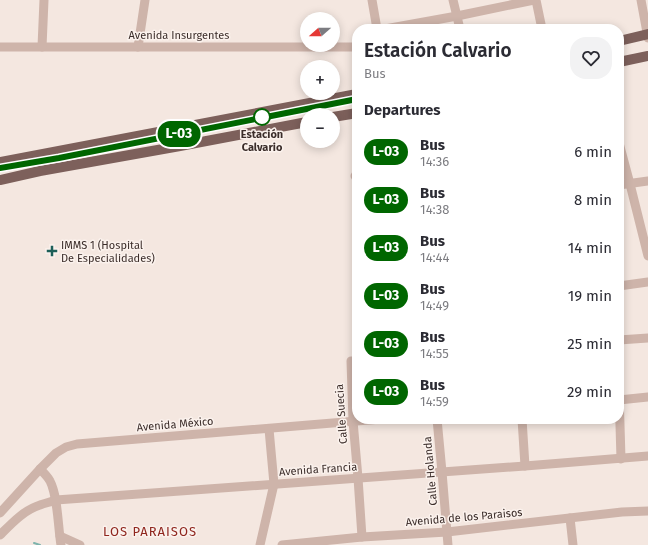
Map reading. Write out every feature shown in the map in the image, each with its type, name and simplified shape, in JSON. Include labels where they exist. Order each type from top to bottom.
[{"type":"main road","points":[[624,40],[648,35]]},
{"type":"main road","points":[[624,61],[648,56]]},
{"type":"main road","points":[[0,162],[352,95]]},
{"type":"main road","points":[[340,116],[352,114]]},
{"type":"main road","points":[[0,180],[40,171],[173,148],[300,123]]},
{"type":"street","points":[[42,46],[44,0]]},
{"type":"street","points":[[138,46],[145,0]]},
{"type":"street","points":[[372,0],[377,24]]},
{"type":"street","points":[[454,0],[459,24]]},
{"type":"street","points":[[413,24],[535,0],[541,24]]},
{"type":"street","points":[[641,0],[648,38]]},
{"type":"street","name":"Avenida Insurgentes","points":[[0,47],[352,47]]},
{"type":"street","points":[[624,162],[648,256]]},
{"type":"street","points":[[624,185],[648,181]]},
{"type":"street","points":[[624,285],[648,282]]},
{"type":"street","points":[[624,340],[648,338]]},
{"type":"street","points":[[624,397],[648,397]]},
{"type":"street","name":"Avenida México","points":[[0,513],[56,453],[66,447],[77,444],[352,421]]},
{"type":"street","name":"Calle Suecia","points":[[353,424],[362,537]]},
{"type":"street","name":"Calle Holanda","points":[[437,424],[448,545]]},
{"type":"street","points":[[522,424],[525,466]]},
{"type":"street","points":[[620,424],[622,459]]},
{"type":"street","points":[[260,545],[274,484],[268,429]]},
{"type":"street","name":"Avenida Francia","points":[[0,535],[30,509],[56,500],[648,456]]},
{"type":"street","points":[[40,469],[50,482],[53,489],[56,500],[60,541],[80,545]]},
{"type":"street","name":"Avenida de los Paraisos","points":[[282,545],[320,543],[362,537],[447,532],[622,512],[648,511]]},
{"type":"street","points":[[570,518],[572,545]]},
{"type":"waterway","points":[[34,543],[40,545]]},
{"type":"bus line","name":"L-03","points":[[0,168],[59,158],[352,100]]},
{"type":"place","name":"Estación Calvario","points":[[262,117]]},
{"type":"place","name":"IMMS 1 (Hospital De Especialidades)","points":[[52,251]]},
{"type":"district","name":"LOS PARAISOS","points":[[150,531]]}]
